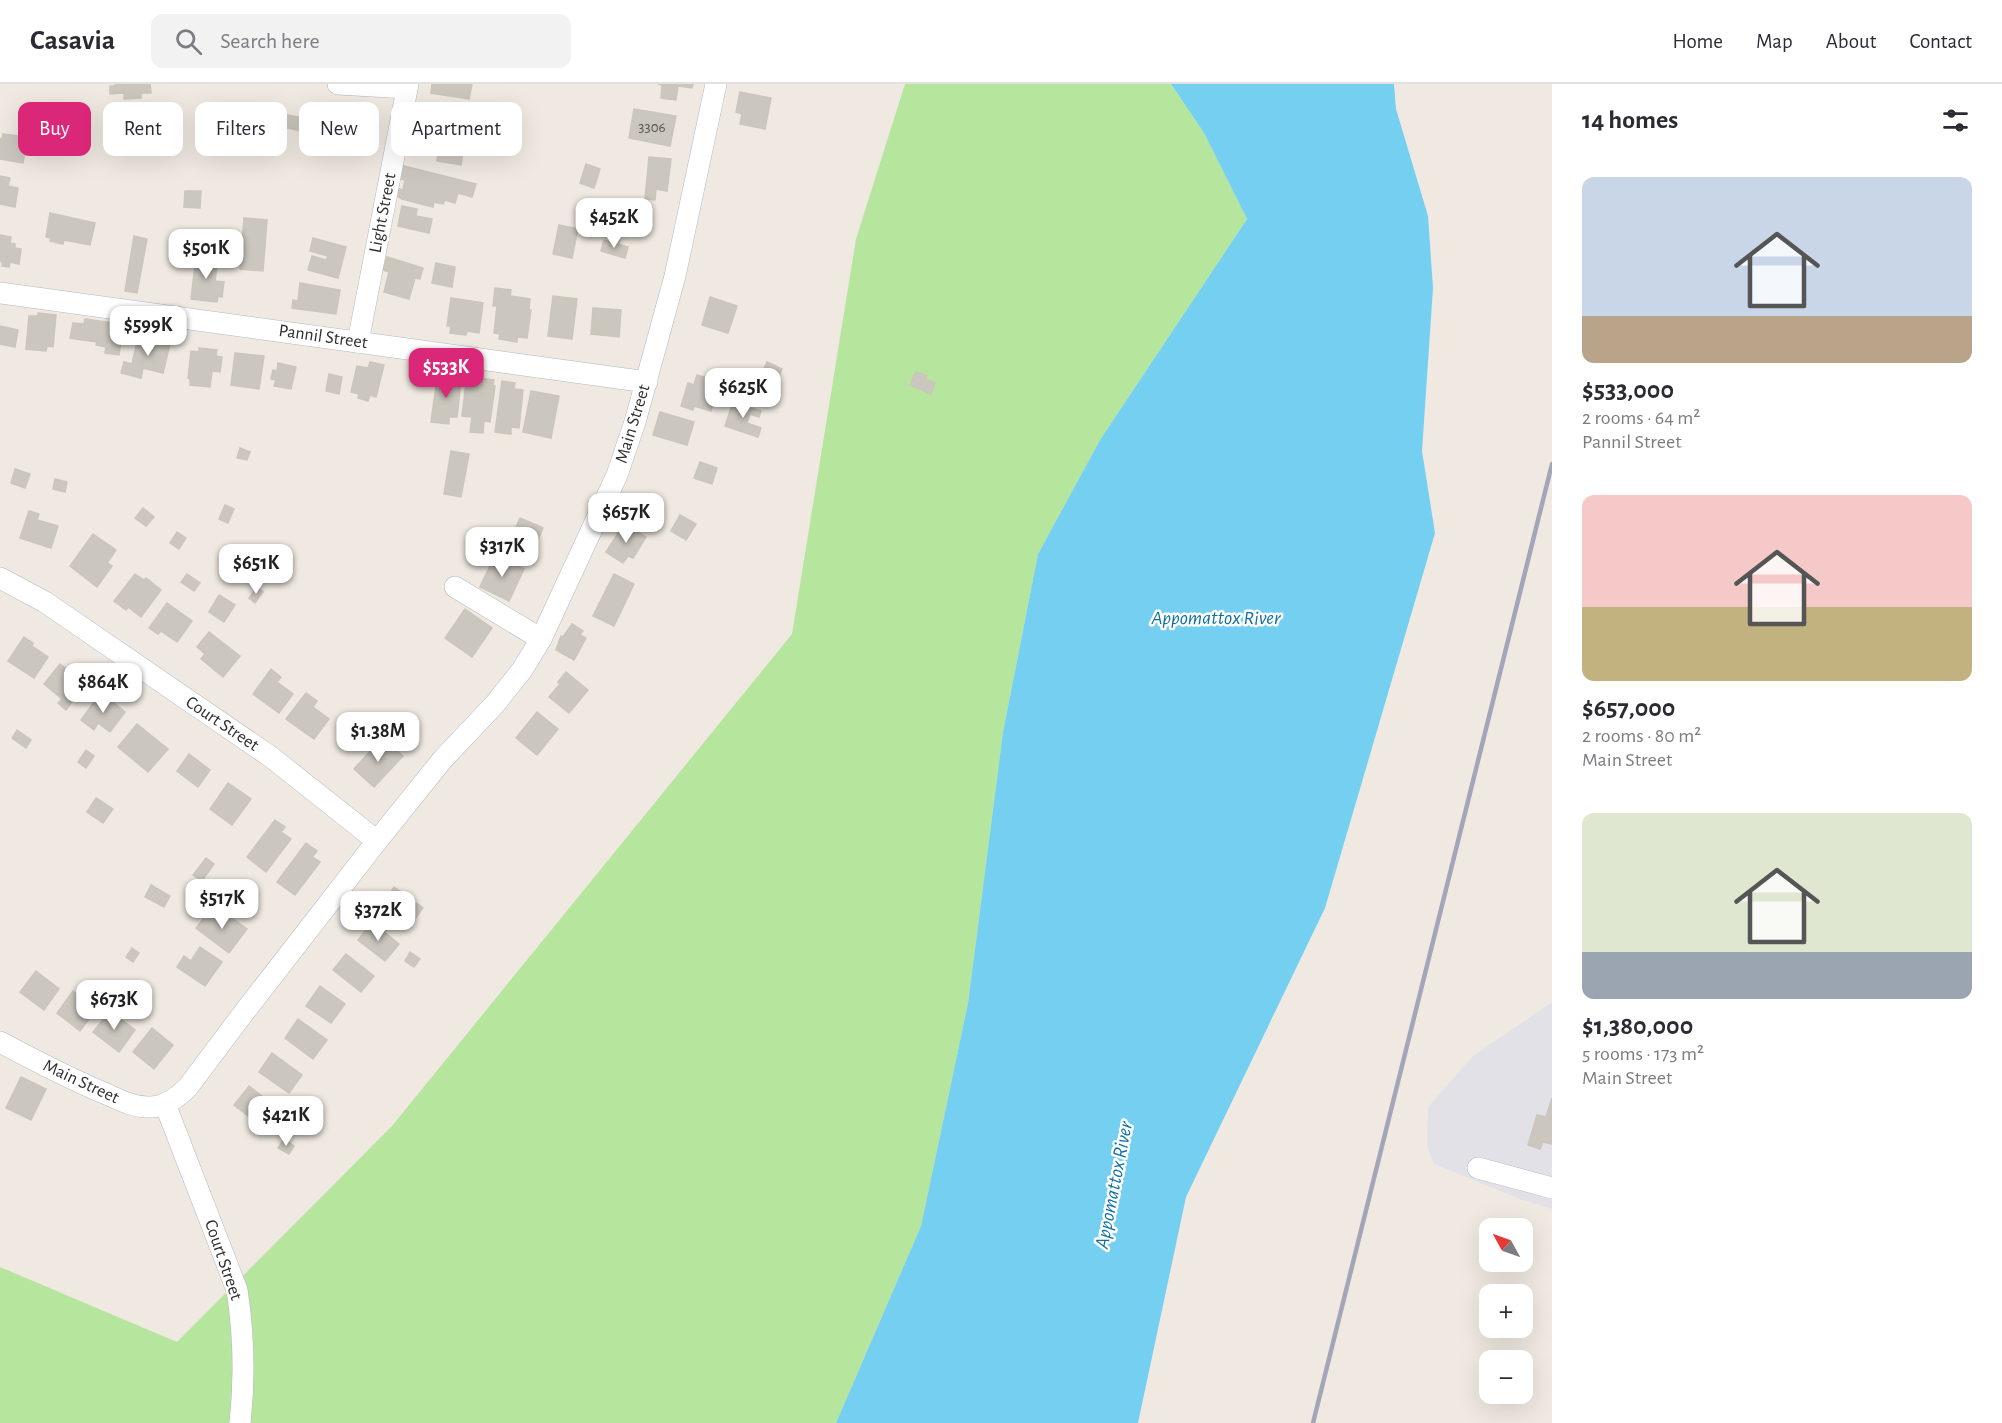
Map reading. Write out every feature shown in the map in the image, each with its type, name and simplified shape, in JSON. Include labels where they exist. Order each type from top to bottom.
[{"type":"street","points":[[338,84],[408,86]]},
{"type":"street","name":"Main Street","points":[[0,1042],[71,1079],[135,1106],[150,1108],[177,1098],[188,1088],[242,1015],[443,759],[495,704],[522,670],[541,639],[617,475],[635,422],[675,276],[716,84]]},
{"type":"street","name":"Light Street","points":[[358,342],[408,86]]},
{"type":"street","name":"Pannil Street","points":[[0,293],[647,382]]},
{"type":"street","name":"Court Street","points":[[0,578],[45,602],[271,757],[377,841]]},
{"type":"street","points":[[455,587],[541,639]]},
{"type":"street","name":"Court Street","points":[[165,1104],[237,1290],[242,1322],[244,1363],[240,1423]]},
{"type":"street","points":[[1478,1168],[1552,1188]]},
{"type":"shaded area","points":[[1552,1002],[1552,1209],[1520,1199],[1434,1164],[1427,1145],[1428,1107],[1472,1057]]},
{"type":"green space","points":[[905,84],[1171,84],[1204,133],[1247,219],[1100,440],[1038,554],[1003,732],[968,1003],[921,1226],[836,1423],[0,1423],[0,1267],[177,1342],[392,1126],[792,634],[856,239]]},
{"type":"water","name":"Appomattox River","points":[[1171,84],[1394,84],[1396,109],[1428,216],[1433,288],[1422,451],[1435,533],[1325,908],[1186,1197],[1138,1423],[836,1423],[921,1226],[968,1003],[1003,732],[1038,554],[1100,440],[1247,219],[1204,133]]},
{"type":"building","points":[[115,84],[150,84],[151,93],[141,93],[141,98],[124,99],[124,93],[110,94],[110,86],[115,86]]},
{"type":"building","points":[[432,84],[472,84],[469,99],[431,93]]},
{"type":"building","points":[[658,84],[693,84],[692,88],[678,86],[676,100],[661,98],[662,85]]},
{"type":"building","points":[[740,92],[771,98],[765,129],[740,124],[742,114],[736,112]]},
{"type":"building","points":[[634,109],[676,116],[670,146],[629,138]]},
{"type":"building","points":[[287,115],[299,117],[299,131],[287,128]]},
{"type":"building","points":[[3,134],[18,136],[18,156],[24,156],[23,163],[0,159],[0,139]]},
{"type":"building","points":[[438,156],[462,156],[461,165],[437,161]]},
{"type":"building","points":[[649,157],[671,159],[667,191],[656,189],[655,200],[645,199]]},
{"type":"building","points":[[586,164],[600,169],[594,188],[580,183]]},
{"type":"building","points":[[400,165],[476,184],[472,197],[458,193],[455,203],[445,200],[443,204],[434,202],[433,207],[402,199],[397,196],[399,189],[403,190],[405,180],[400,179]]},
{"type":"building","points":[[0,176],[10,178],[8,186],[18,188],[15,207],[0,204]]},
{"type":"building","points":[[185,191],[201,191],[200,208],[184,207]]},
{"type":"building","points":[[402,206],[417,209],[416,216],[432,219],[429,233],[398,226]]},
{"type":"building","points":[[50,213],[95,223],[90,245],[64,240],[63,244],[50,241],[51,238],[46,237]]},
{"type":"building","points":[[244,218],[267,220],[263,271],[240,269]]},
{"type":"building","points":[[559,225],[578,229],[572,258],[553,254]]},
{"type":"building","points":[[613,230],[621,232],[619,242],[610,240]]},
{"type":"building","points":[[0,235],[11,237],[10,243],[15,244],[15,248],[21,249],[19,264],[10,262],[9,267],[2,266]]},
{"type":"building","points":[[134,236],[147,239],[137,293],[125,291]]},
{"type":"building","points":[[313,238],[346,247],[338,278],[308,270],[312,256],[326,260],[328,256],[310,251]]},
{"type":"building","points":[[604,240],[628,247],[625,258],[601,251]]},
{"type":"building","points":[[196,256],[218,259],[215,281],[224,282],[222,297],[218,296],[217,302],[191,299]]},
{"type":"building","points":[[387,257],[423,268],[420,279],[415,278],[409,299],[384,292],[389,272],[383,270]]},
{"type":"building","points":[[436,263],[455,267],[452,287],[432,283]]},
{"type":"building","points":[[300,283],[340,290],[336,314],[292,308],[293,300],[298,301]]},
{"type":"building","points":[[495,288],[511,290],[510,296],[530,299],[529,310],[531,310],[527,338],[517,337],[517,342],[499,339],[500,334],[494,333],[497,306],[493,306]]},
{"type":"building","points":[[553,296],[577,299],[572,339],[548,336]]},
{"type":"building","points":[[710,297],[737,306],[728,333],[702,325]]},
{"type":"building","points":[[451,298],[483,303],[479,333],[467,331],[466,335],[450,333],[451,326],[447,326]]},
{"type":"building","points":[[593,308],[621,310],[619,337],[591,334]]},
{"type":"building","points":[[38,313],[56,315],[53,347],[47,346],[46,351],[26,349],[29,316],[38,316]]},
{"type":"building","points":[[85,319],[113,323],[112,331],[122,332],[119,355],[105,353],[106,347],[96,345],[97,342],[70,338],[73,323],[84,324]]},
{"type":"building","points":[[0,326],[18,330],[15,347],[0,344]]},
{"type":"building","points":[[155,336],[171,340],[163,373],[143,368],[141,378],[121,373],[124,362],[132,364],[138,337],[154,341]]},
{"type":"building","points":[[199,348],[217,350],[216,356],[222,357],[220,372],[212,371],[210,387],[190,385],[188,378],[191,351],[199,352]]},
{"type":"building","points":[[235,353],[264,356],[259,389],[231,385]]},
{"type":"building","points":[[370,362],[384,365],[376,397],[370,395],[368,401],[358,398],[359,394],[351,392],[357,366],[368,368]]},
{"type":"building","points":[[767,362],[782,369],[774,387],[759,380]]},
{"type":"building","points":[[278,363],[296,367],[291,389],[274,386],[276,380],[271,379],[273,370],[277,371]]},
{"type":"building","points":[[438,372],[452,374],[451,380],[461,381],[457,417],[449,417],[449,424],[431,422]]},
{"type":"building","points":[[916,372],[927,376],[925,379],[935,383],[931,394],[910,385]]},
{"type":"building","points":[[329,374],[342,377],[339,394],[326,391]]},
{"type":"building","points":[[697,375],[720,382],[711,411],[694,406],[693,410],[681,406],[688,383],[694,385]]},
{"type":"building","points":[[477,378],[494,380],[493,385],[495,386],[490,422],[484,421],[483,433],[470,432],[472,417],[462,416],[466,382],[477,383]]},
{"type":"building","points":[[502,381],[515,383],[514,389],[523,390],[519,428],[511,427],[511,434],[495,432]]},
{"type":"building","points":[[531,391],[559,396],[551,438],[523,432]]},
{"type":"building","points":[[733,402],[761,411],[759,417],[750,414],[747,423],[761,428],[758,437],[725,426]]},
{"type":"building","points":[[660,412],[694,422],[687,445],[653,435]]},
{"type":"building","points":[[240,448],[250,452],[247,460],[237,458]]},
{"type":"building","points":[[451,451],[469,454],[461,497],[444,494]]},
{"type":"building","points":[[700,462],[717,468],[712,484],[694,478]]},
{"type":"building","points":[[15,469],[30,474],[25,488],[11,483]]},
{"type":"building","points":[[55,479],[67,482],[65,492],[53,489]]},
{"type":"building","points":[[225,505],[234,509],[228,523],[219,519]]},
{"type":"building","points":[[143,508],[154,517],[146,526],[135,518]]},
{"type":"building","points":[[29,511],[39,514],[37,520],[58,526],[51,548],[20,538]]},
{"type":"building","points":[[680,515],[696,524],[686,540],[671,531]]},
{"type":"building","points":[[520,518],[543,528],[531,556],[508,546]]},
{"type":"building","points":[[624,524],[646,537],[633,558],[628,556],[623,563],[606,552]]},
{"type":"building","points":[[177,532],[186,538],[179,549],[170,543]]},
{"type":"building","points":[[93,534],[116,550],[107,563],[112,566],[97,587],[70,566]]},
{"type":"building","points":[[495,555],[524,569],[509,601],[480,587]]},
{"type":"building","points":[[135,574],[144,580],[146,578],[161,590],[141,617],[128,607],[126,610],[114,601]]},
{"type":"building","points":[[187,574],[200,583],[194,591],[181,582]]},
{"type":"building","points":[[614,574],[634,584],[614,626],[593,616]]},
{"type":"building","points":[[257,587],[263,592],[255,603],[249,598]]},
{"type":"building","points":[[219,595],[235,605],[224,622],[209,612]]},
{"type":"building","points":[[167,603],[192,621],[177,642],[161,631],[158,634],[149,628]]},
{"type":"building","points":[[465,609],[492,628],[472,657],[445,638]]},
{"type":"building","points":[[572,624],[583,631],[580,635],[586,638],[574,660],[556,650],[561,636],[563,637]]},
{"type":"building","points":[[209,632],[240,656],[223,677],[201,659],[205,654],[197,647]]},
{"type":"building","points":[[24,637],[48,657],[34,678],[8,661]]},
{"type":"building","points":[[60,664],[87,682],[66,710],[58,703],[62,699],[44,684]]},
{"type":"building","points":[[271,669],[281,677],[277,682],[293,694],[279,713],[253,694]]},
{"type":"building","points":[[566,672],[588,690],[569,713],[549,697]]},
{"type":"building","points":[[101,692],[125,712],[110,732],[98,723],[94,730],[81,720]]},
{"type":"building","points":[[306,693],[317,701],[313,707],[329,719],[314,739],[286,719]]},
{"type":"building","points":[[537,712],[558,729],[537,755],[516,738]]},
{"type":"building","points":[[137,724],[168,749],[148,772],[118,747]]},
{"type":"building","points":[[17,730],[31,740],[26,748],[12,738]]},
{"type":"building","points":[[386,741],[403,756],[374,787],[354,769],[373,748],[376,751]]},
{"type":"building","points":[[86,750],[94,756],[86,768],[78,762]]},
{"type":"building","points":[[189,754],[210,770],[198,787],[177,771]]},
{"type":"building","points":[[228,783],[251,799],[232,825],[210,809]]},
{"type":"building","points":[[96,798],[113,809],[103,823],[87,812]]},
{"type":"building","points":[[275,820],[285,827],[281,832],[291,839],[266,872],[247,857]]},
{"type":"building","points":[[306,843],[317,851],[312,857],[320,862],[295,895],[277,882]]},
{"type":"building","points":[[206,858],[214,864],[202,881],[193,875]]},
{"type":"building","points":[[151,885],[170,896],[164,907],[145,897]]},
{"type":"building","points":[[394,887],[423,908],[410,926],[382,906]]},
{"type":"building","points":[[211,909],[222,917],[225,913],[247,929],[229,953],[196,928]]},
{"type":"building","points":[[372,922],[399,944],[385,961],[358,940]]},
{"type":"building","points":[[200,947],[222,962],[205,986],[177,967],[184,956],[191,961]]},
{"type":"building","points":[[132,948],[139,953],[133,962],[126,957]]},
{"type":"building","points":[[410,952],[420,959],[414,967],[405,961]]},
{"type":"building","points":[[346,954],[374,976],[361,992],[333,970]]},
{"type":"building","points":[[36,971],[59,989],[44,1010],[20,992]]},
{"type":"building","points":[[320,986],[345,1004],[331,1023],[306,1006]]},
{"type":"building","points":[[73,991],[96,1009],[80,1031],[57,1013]]},
{"type":"building","points":[[110,1011],[135,1030],[119,1052],[93,1032]]},
{"type":"building","points":[[298,1019],[327,1040],[313,1059],[285,1038]]},
{"type":"building","points":[[152,1028],[173,1045],[154,1069],[133,1052]]},
{"type":"building","points":[[272,1053],[302,1075],[289,1093],[259,1072]]},
{"type":"building","points":[[21,1077],[46,1089],[31,1120],[6,1108]]},
{"type":"building","points":[[249,1086],[278,1109],[264,1128],[234,1105]]},
{"type":"building","points":[[1552,1098],[1552,1144],[1543,1142],[1540,1149],[1528,1145],[1537,1115],[1546,1117]]},
{"type":"building","points":[[284,1139],[294,1146],[289,1154],[278,1148]]},
{"type":"railway","points":[[1313,1423],[1552,464]]}]
